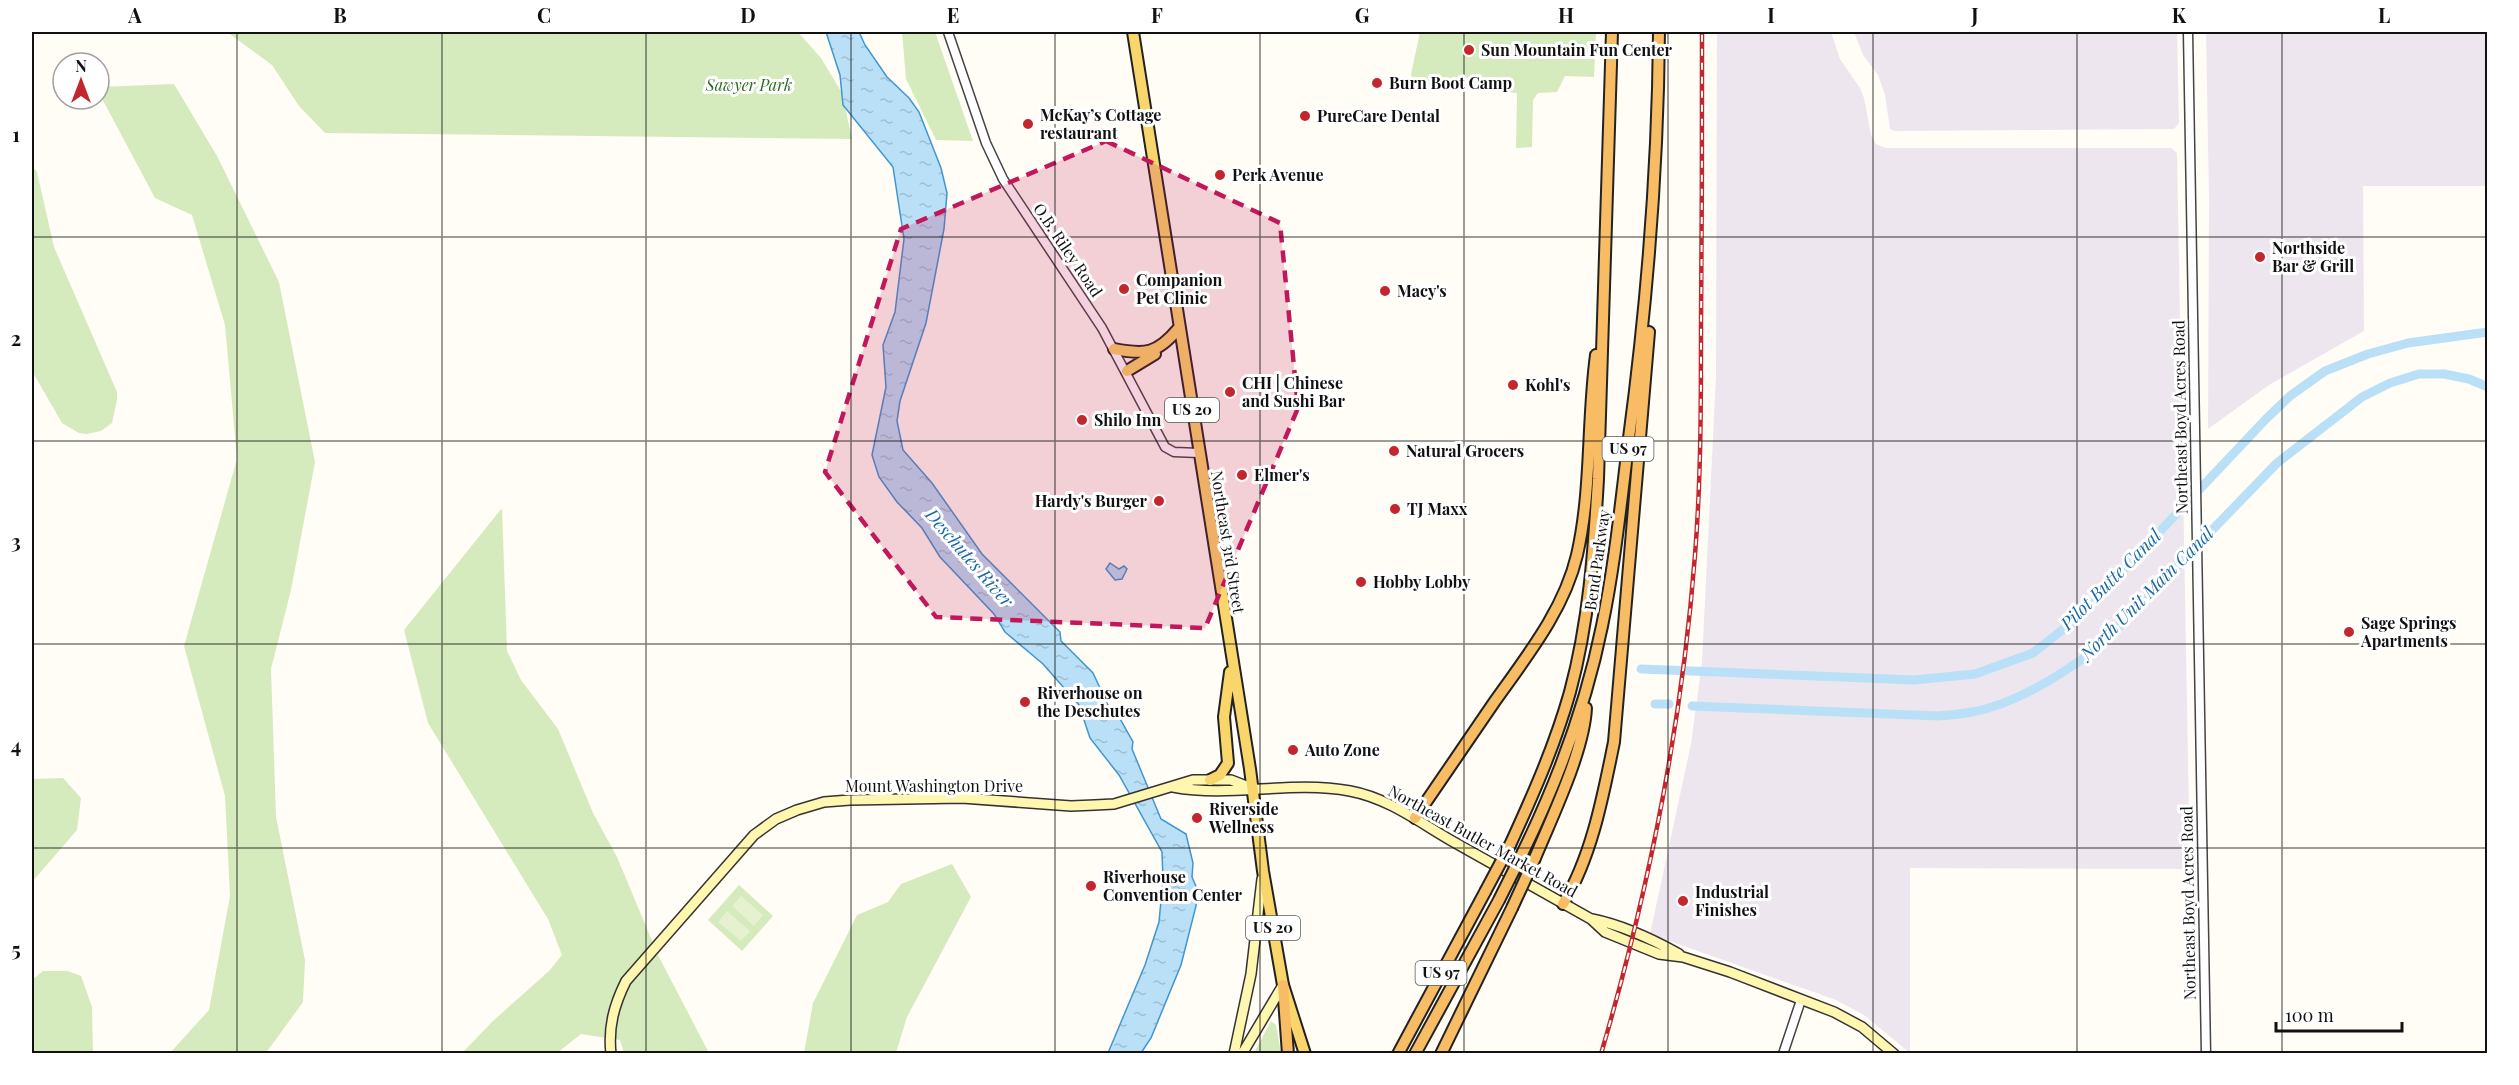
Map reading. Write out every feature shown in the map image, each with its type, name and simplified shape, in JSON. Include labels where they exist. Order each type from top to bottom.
[{"type":"highway","name":"Bend Parkway","points":[[1398,1053],[1510,845],[1552,747],[1570,692],[1586,616],[1596,510],[1612,32]]},
{"type":"highway","name":"Bend Parkway","points":[[1415,1053],[1523,852],[1557,778],[1587,692],[1603,626],[1616,543],[1650,261],[1656,170],[1659,32]]},
{"type":"highway","points":[[1563,904],[1570,893],[1588,846],[1604,795],[1614,742],[1648,350],[1650,261]]},
{"type":"highway","points":[[1415,818],[1537,642],[1567,586],[1577,555],[1585,505],[1590,396],[1604,295]]},
{"type":"highway","points":[[1441,1053],[1535,858],[1563,788],[1585,722],[1587,692]]},
{"type":"highway","points":[[1283,985],[1288,1053]]},
{"type":"main road","name":"Northeast 3rd Street","points":[[1133,32],[1252,788],[1263,871],[1283,985],[1305,1053]]},
{"type":"main road","points":[[1127,371],[1160,351],[1178,329]]},
{"type":"main road","points":[[1114,349],[1146,353],[1166,344]]},
{"type":"main road","points":[[1210,780],[1220,775],[1229,758],[1224,717],[1232,662]]},
{"type":"main road","name":"Mount Washington Drive","points":[[611,1053],[609,1036],[615,1004],[626,981],[736,854],[754,835],[776,819],[824,802],[850,800],[962,798],[1071,806],[1114,804],[1173,787],[1183,781],[1231,780],[1252,788]]},
{"type":"main road","name":"Mount Washington Drive","points":[[1173,787],[1194,791],[1232,791],[1252,788]]},
{"type":"main road","name":"Northeast Butler Market Road","points":[[1252,788],[1312,787],[1351,791],[1377,799],[1415,818],[1591,919],[1609,922],[1660,943],[1683,957],[1834,1012],[1862,1027],[1894,1053]]},
{"type":"main road","points":[[1234,1053],[1251,974],[1263,871]]},
{"type":"main road","points":[[1242,1053],[1283,985]]},
{"type":"street","name":"O.B. Riley Road","points":[[948,32],[986,143],[1030,222],[1069,275],[1114,349],[1165,447],[1184,454],[1199,453]]},
{"type":"street","name":"Northeast Boyd Acres Road","points":[[2188,32],[2206,1053]]},
{"type":"street","points":[[1783,1053],[1801,1000]]},
{"type":"highlighted area","points":[[1106,141],[1280,223],[1298,408],[1205,628],[936,617],[825,472],[901,229]]},
{"type":"shaded area","points":[[1717,32],[1831,32],[1840,59],[1860,88],[1864,98],[1871,135],[1876,144],[1886,148],[2171,148],[2177,153],[2190,869],[1910,868],[1910,1053],[1864,1015],[1836,1000],[1650,934],[1691,744],[1702,662],[1716,376]]},
{"type":"shaded area","points":[[1854,32],[2177,32],[2179,123],[2174,129],[1895,131],[1890,129],[1885,95],[1878,75],[1863,55]]},
{"type":"shaded area","points":[[2206,32],[2488,32],[2487,186],[2363,186],[2364,331],[2269,385],[2208,429],[2209,200]]},
{"type":"green space","name":"Sawyer Park","points":[[227,32],[798,32],[821,58],[842,93],[852,139],[325,133],[299,106],[272,65]]},
{"type":"green space","points":[[902,32],[935,32],[973,141],[936,140],[906,79]]},
{"type":"green space","name":"Sun Mountain Fun Center","points":[[1420,32],[1596,32],[1594,77],[1565,76],[1557,92],[1538,93],[1533,100],[1532,147],[1516,148],[1517,93],[1413,85],[1411,74]]},
{"type":"green space","points":[[174,84],[217,156],[279,282],[315,462],[291,590],[271,669],[276,817],[305,960],[303,1002],[266,1053],[170,1053],[209,1010],[230,896],[225,796],[184,646],[237,459],[225,325],[192,215],[155,198],[109,111],[111,111],[111,87]]},
{"type":"green space","points":[[32,166],[37,172],[54,247],[117,392],[112,423],[101,431],[79,433],[62,423],[32,371]]},
{"type":"green space","points":[[502,508],[507,651],[521,680],[558,729],[593,813],[617,857],[658,955],[709,1053],[624,1053],[620,1040],[581,1034],[557,1053],[462,1053],[493,1021],[549,971],[562,955],[548,919],[428,723],[404,630]]},
{"type":"green space","points":[[63,778],[81,798],[77,830],[32,882],[32,779]]},
{"type":"green space","points":[[952,864],[971,897],[907,1017],[896,1053],[804,1053],[813,1003],[857,915],[888,902],[901,884]]},
{"type":"green space","points":[[739,885],[773,916],[742,951],[708,920]]},
{"type":"green space","points":[[741,896],[763,915],[754,926],[732,906]]},
{"type":"green space","points":[[727,911],[750,931],[741,941],[718,922]]},
{"type":"green space","points":[[43,971],[68,971],[81,976],[92,1007],[93,1053],[32,1053],[32,980]]},
{"type":"green space","points":[[1271,1021],[1276,1025],[1281,1053],[1254,1053]]},
{"type":"water","name":"Deschutes River","points":[[826,32],[859,32],[887,77],[909,98],[919,112],[941,168],[947,193],[944,229],[926,323],[900,401],[897,421],[903,450],[932,483],[982,554],[1060,632],[1061,641],[1093,673],[1113,716],[1119,717],[1133,742],[1132,749],[1161,819],[1186,834],[1193,863],[1192,877],[1197,889],[1196,906],[1181,965],[1151,1038],[1141,1053],[1108,1053],[1145,965],[1159,922],[1163,879],[1162,852],[1119,775],[1090,738],[1079,705],[1043,664],[1005,632],[994,614],[940,557],[922,528],[897,502],[879,477],[872,455],[886,387],[883,345],[895,312],[904,239],[893,167],[843,105],[840,75]]},
{"type":"water","points":[[1110,563],[1119,569],[1124,566],[1127,569],[1122,579],[1115,580],[1106,569]]},
{"type":"waterway","name":"Pilot Butte Canal","points":[[1641,669],[1914,680],[1975,674],[2033,653],[2079,617],[2266,419],[2290,396],[2325,371],[2368,354],[2408,343],[2488,332]]},
{"type":"waterway","name":"North Unit Main Canal","points":[[1692,706],[1939,716],[1972,712],[2005,702],[2039,687],[2099,647],[2277,463],[2362,397],[2390,383],[2419,374],[2444,374],[2469,379],[2488,387]]},
{"type":"waterway","name":"North Unit Main Canal","points":[[1655,704],[1669,704]]},
{"type":"railway","points":[[1601,1054],[1634,931],[1661,807],[1682,682],[1689,619],[1697,526],[1700,441],[1702,32]]},
{"type":"place","name":"Sun Mountain Fun Center","points":[[1469,50]]},
{"type":"place","name":"Burn Boot Camp","points":[[1377,83]]},
{"type":"place","name":"PureCare Dental","points":[[1305,116]]},
{"type":"place","name":"McKay’s Cottage restaurant","points":[[1028,124]]},
{"type":"place","name":"Perk Avenue","points":[[1220,175]]},
{"type":"place","name":"Northside Bar & Grill","points":[[2260,257]]},
{"type":"place","name":"Companion Pet Clinic","points":[[1124,289]]},
{"type":"place","name":"Macy's","points":[[1385,291]]},
{"type":"place","name":"Kohl's","points":[[1513,385]]},
{"type":"place","name":"CHI | Chinese and Sushi Bar","points":[[1230,392]]},
{"type":"place","name":"Shilo Inn","points":[[1082,420]]},
{"type":"place","name":"Natural Grocers","points":[[1394,451]]},
{"type":"place","name":"Elmer's","points":[[1242,475]]},
{"type":"place","name":"Hardy's Burger","points":[[1159,501]]},
{"type":"place","name":"TJ Maxx","points":[[1395,509]]},
{"type":"place","name":"Hobby Lobby","points":[[1361,582]]},
{"type":"place","name":"Sage Springs Apartments","points":[[2349,632]]},
{"type":"place","name":"Riverhouse on the Deschutes","points":[[1025,702]]},
{"type":"place","name":"Auto Zone","points":[[1293,750]]},
{"type":"place","name":"Riverside Wellness","points":[[1197,818]]},
{"type":"place","name":"Riverhouse Convention Center","points":[[1091,886]]},
{"type":"place","name":"Industrial Finishes","points":[[1683,901]]}]
